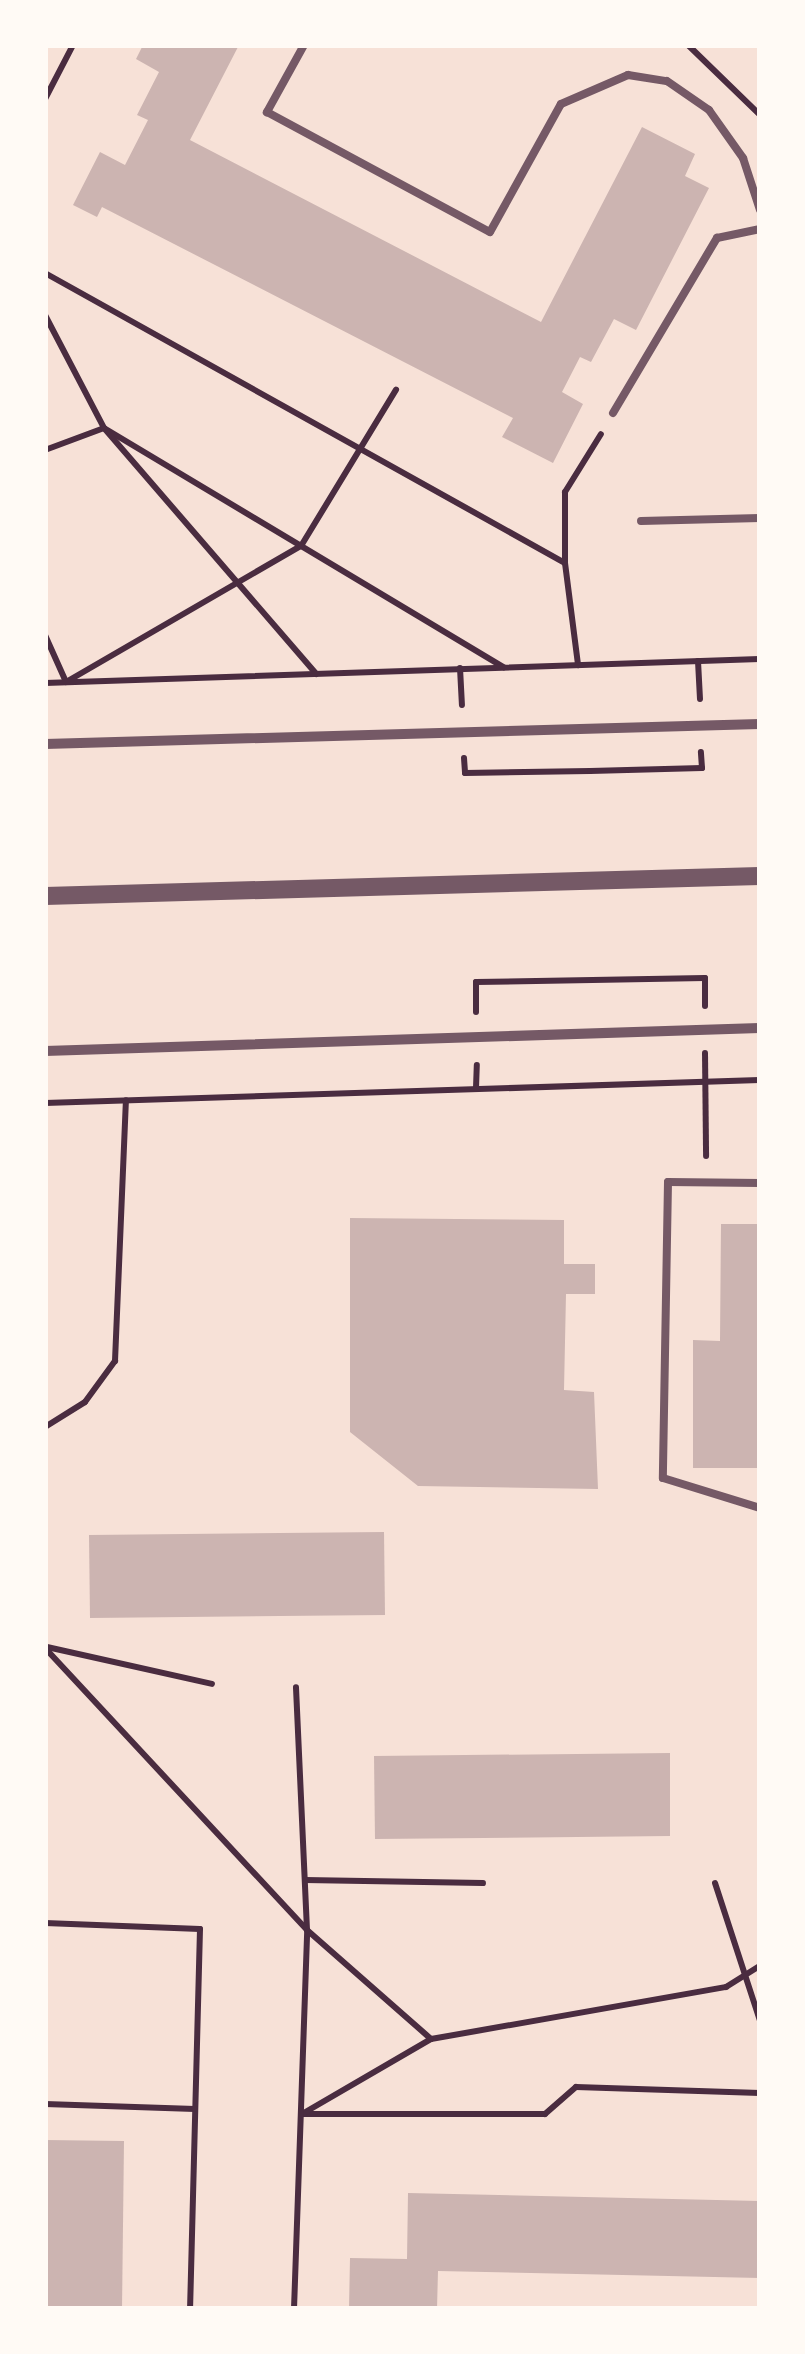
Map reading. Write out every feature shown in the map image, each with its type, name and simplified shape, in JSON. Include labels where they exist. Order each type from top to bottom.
[{"type":"street","points":[[45,744],[760,724]]},
{"type":"street","points":[[45,896],[760,876]]},
{"type":"street","points":[[45,1051],[760,1028]]},
{"type":"lane","points":[[304,45],[266,112],[490,232],[561,104],[628,75],[667,82],[709,110],[744,158],[760,210]]},
{"type":"lane","points":[[613,413],[716,238],[760,229]]},
{"type":"lane","points":[[642,521],[760,518]]},
{"type":"lane","points":[[760,1183],[668,1182],[663,1478],[760,1508]]},
{"type":"path","points":[[45,99],[73,45]]},
{"type":"path","points":[[688,45],[760,115]]},
{"type":"path","points":[[45,273],[565,563]]},
{"type":"path","points":[[45,314],[104,428],[316,674]]},
{"type":"path","points":[[66,682],[301,546],[396,390]]},
{"type":"path","points":[[578,665],[565,563],[566,492],[613,413]]},
{"type":"path","points":[[45,450],[104,428]]},
{"type":"path","points":[[104,428],[504,668]]},
{"type":"path","points":[[45,635],[66,682]]},
{"type":"path","points":[[45,683],[760,658]]},
{"type":"path","points":[[465,772],[702,768]]},
{"type":"path","points":[[476,982],[705,978],[706,1182]]},
{"type":"path","points":[[45,1103],[760,1080]]},
{"type":"path","points":[[45,1427],[85,1402],[116,1361],[126,1100]]},
{"type":"path","points":[[45,1648],[212,1684]]},
{"type":"path","points":[[45,1648],[307,1930],[432,2039]]},
{"type":"path","points":[[294,2309],[307,1930],[296,1686]]},
{"type":"path","points":[[305,1880],[482,1883]]},
{"type":"path","points":[[715,1883],[748,1973],[760,2021]]},
{"type":"path","points":[[45,1923],[200,1929],[190,2309]]},
{"type":"path","points":[[301,2114],[432,2039],[726,1986],[760,1966]]},
{"type":"path","points":[[301,2114],[545,2114],[576,2087],[760,2093]]},
{"type":"path","points":[[45,2104],[195,2109]]},
{"type":"building","points":[[143,45],[239,45],[190,140],[541,322],[642,127],[695,154],[685,176],[709,188],[636,330],[614,319],[591,362],[580,357],[562,392],[583,404],[553,463],[502,437],[513,418],[102,207],[97,217],[73,205],[100,152],[125,165],[148,120],[137,115],[159,72],[136,59]]},
{"type":"building","points":[[350,1218],[564,1220],[564,1264],[595,1264],[595,1294],[566,1294],[564,1390],[594,1392],[598,1489],[418,1486],[350,1432]]},
{"type":"building","points":[[721,1224],[760,1224],[760,1468],[693,1468],[693,1340],[720,1341]]},
{"type":"building","points":[[384,1532],[385,1615],[90,1618],[89,1535]]},
{"type":"building","points":[[670,1753],[670,1836],[375,1839],[374,1756]]},
{"type":"building","points":[[45,2140],[124,2141],[122,2309],[45,2309]]},
{"type":"building","points":[[408,2193],[760,2201],[760,2278],[438,2271],[437,2309],[349,2309],[350,2258],[407,2259]]}]
